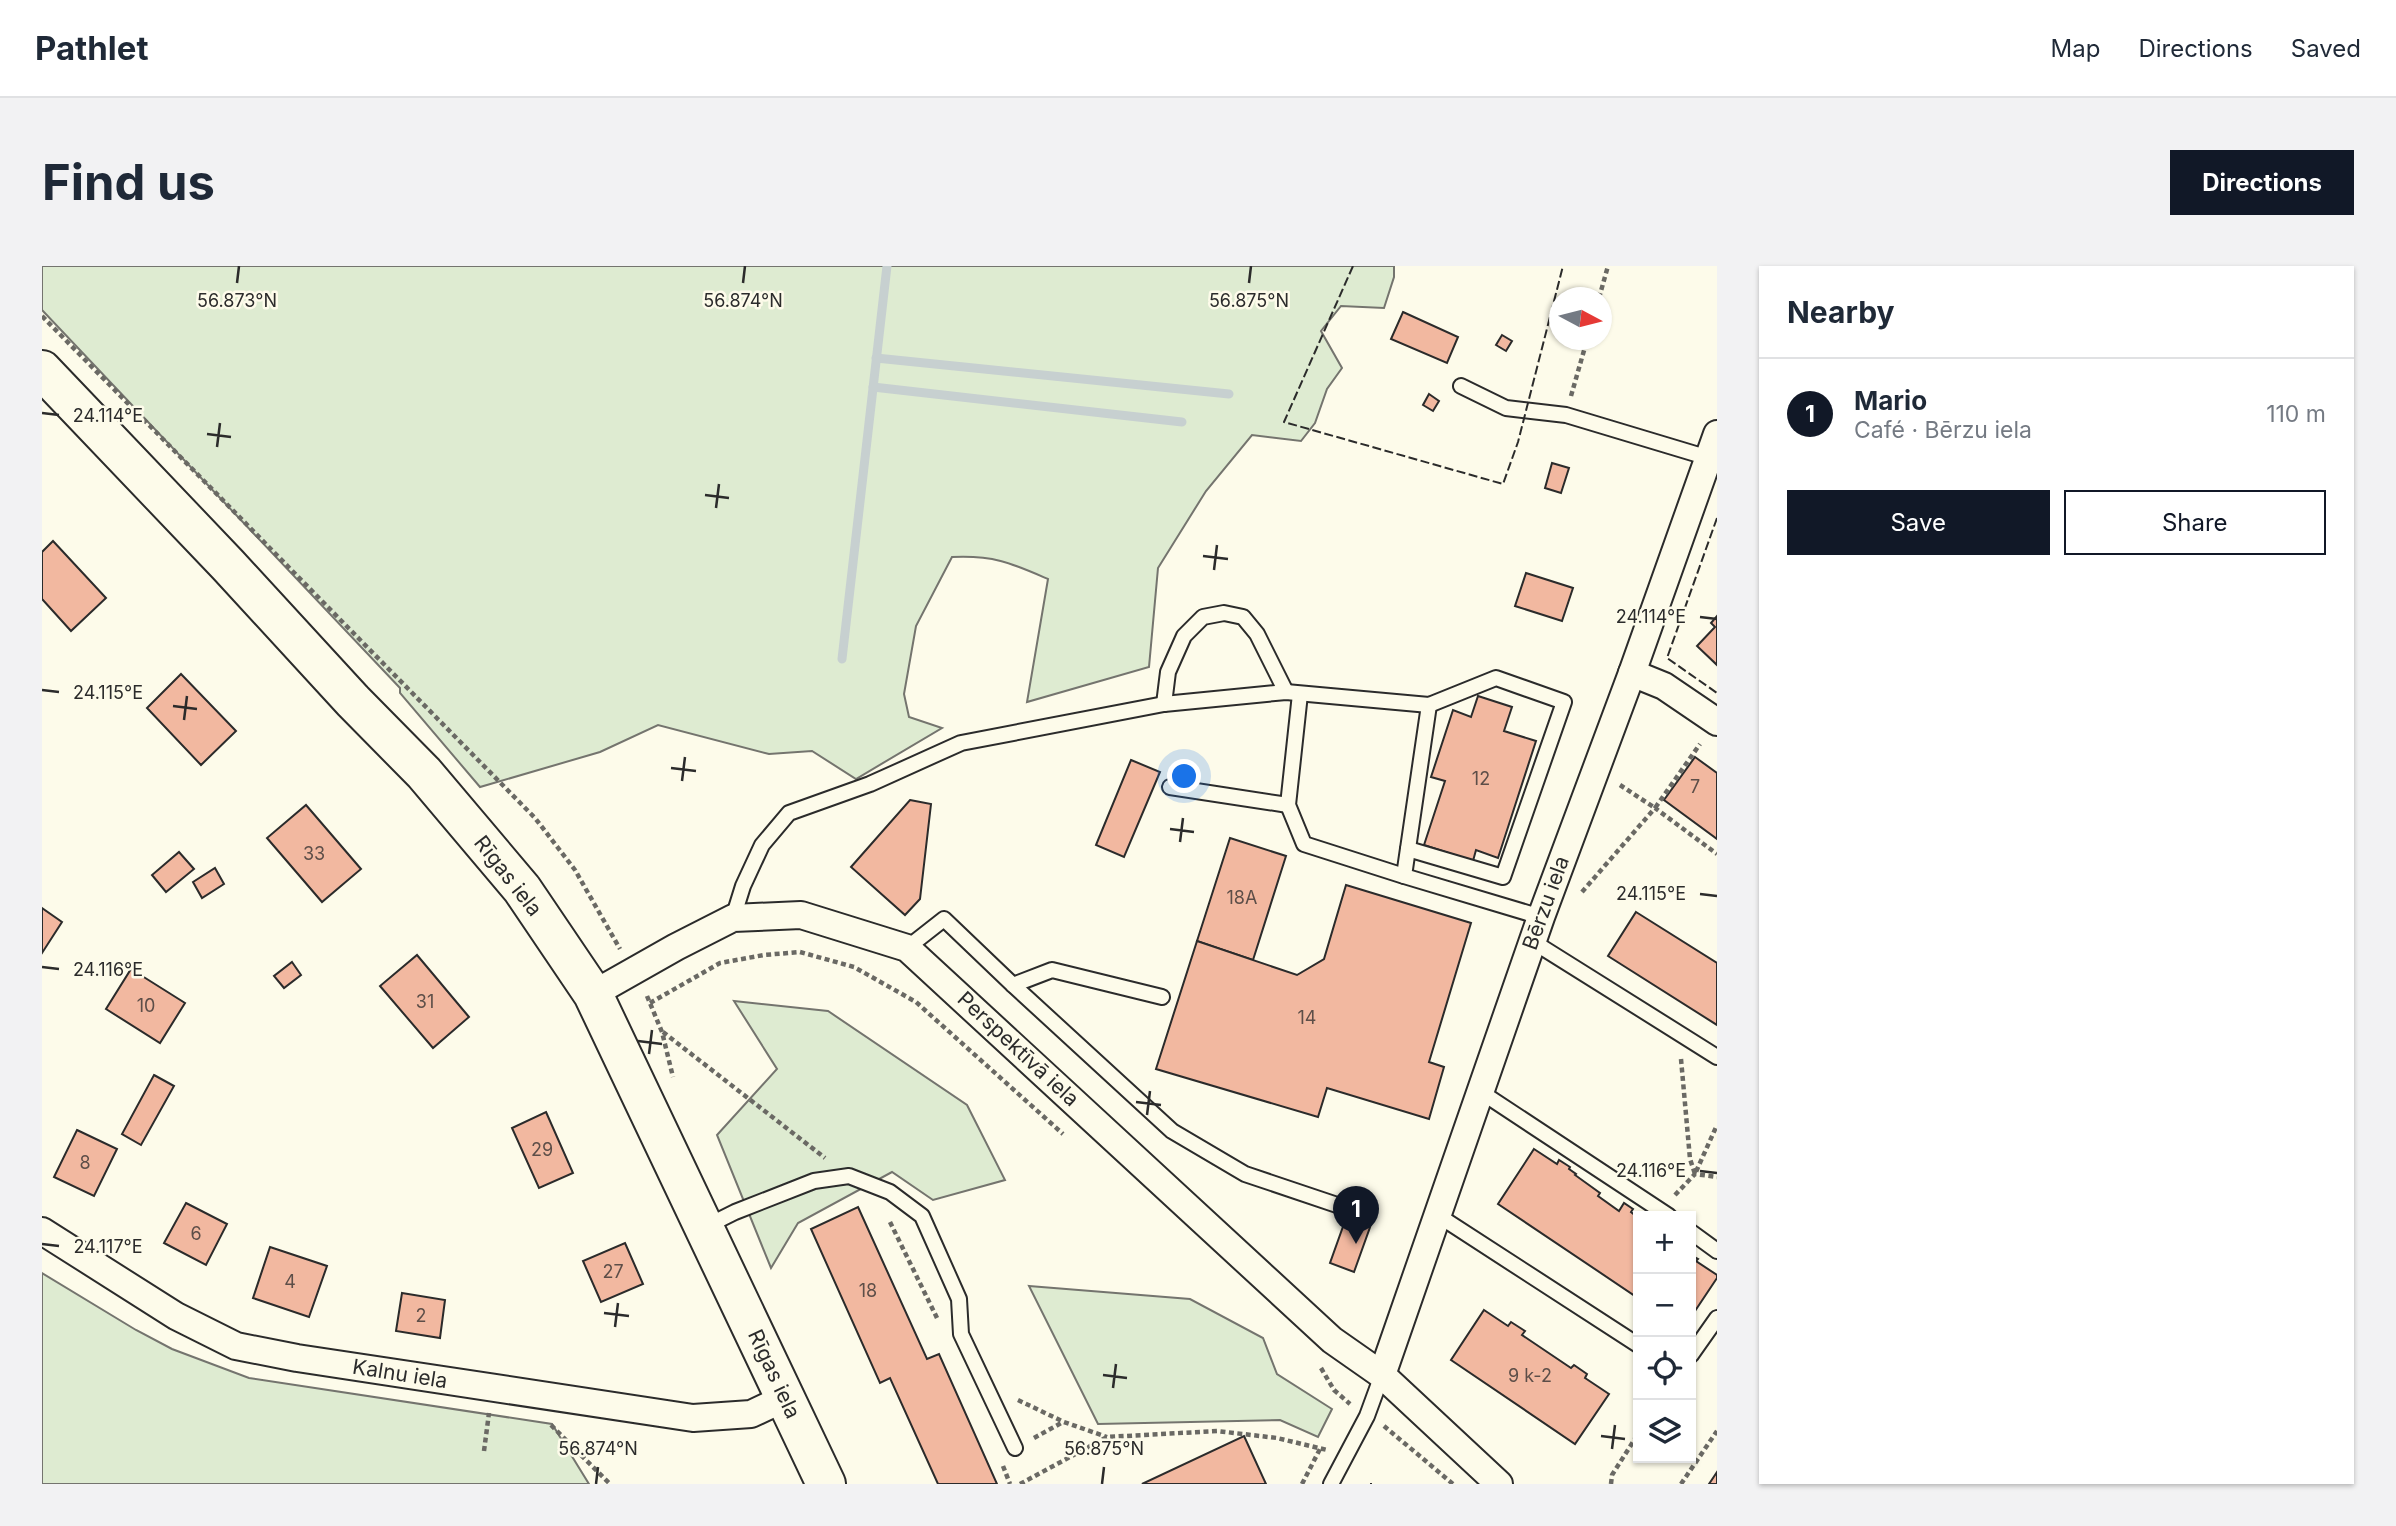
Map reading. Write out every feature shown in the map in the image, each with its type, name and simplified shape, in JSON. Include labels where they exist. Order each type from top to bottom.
[{"type":"main road","name":"Rīgas iela","points":[[42,370],[424,773],[522,889],[593,994],[826,1484]]},
{"type":"street","name":"Bērzu iela","points":[[1382,1375],[1536,929],[1713,446]]},
{"type":"street","points":[[1632,673],[1664,686],[1717,722]]},
{"type":"street","name":"Perspektīvā iela","points":[[593,994],[733,918],[801,915],[907,948],[1332,1340],[1382,1375],[1499,1484]]},
{"type":"street","name":"Kalnu iela","points":[[42,1231],[176,1316],[236,1346],[297,1359],[693,1418],[751,1414],[785,1398]]},
{"type":"lane","points":[[1461,386],[1506,408],[1566,415],[1713,446]]},
{"type":"lane","points":[[1164,704],[1168,672],[1184,636],[1203,617],[1224,613],[1243,617],[1257,634],[1293,693],[1288,805],[1304,844],[1404,876],[1536,929],[1685,1037],[1717,1056]]},
{"type":"lane","points":[[733,918],[743,886],[762,845],[789,813],[870,784],[961,743],[1164,704],[1293,693],[1429,705],[1496,678],[1564,702],[1503,877],[1408,849]]},
{"type":"lane","points":[[1404,876],[1429,705]]},
{"type":"lane","points":[[1170,787],[1288,805]]},
{"type":"lane","points":[[907,948],[944,919],[1172,1131],[1245,1174],[1340,1206]]},
{"type":"lane","points":[[1013,985],[1052,970],[1162,998]]},
{"type":"lane","points":[[1480,1093],[1662,1211]]},
{"type":"lane","points":[[704,1227],[814,1181],[849,1176],[890,1192],[922,1216],[959,1299],[961,1334],[1015,1448]]},
{"type":"lane","points":[[1438,1216],[1633,1342]]},
{"type":"lane","points":[[1696,1236],[1717,1251]]},
{"type":"lane","points":[[1696,1348],[1717,1318]]},
{"type":"lane","points":[[1331,1484],[1367,1416],[1382,1375]]},
{"type":"path","points":[[1603,287],[1608,266]]},
{"type":"path","points":[[42,316],[535,818],[575,870],[618,947],[635,970]]},
{"type":"path","points":[[1566,415],[1584,350]]},
{"type":"path","points":[[1536,929],[1575,900],[1655,808],[1717,722]]},
{"type":"path","points":[[1596,768],[1717,854]]},
{"type":"path","points":[[650,1003],[720,963],[764,955],[800,952],[855,967],[916,1002],[1067,1138]]},
{"type":"path","points":[[662,1032],[849,1176]]},
{"type":"path","points":[[1685,1037],[1680,1056],[1690,1159],[1695,1174]]},
{"type":"path","points":[[1667,1211],[1695,1174],[1717,1125]]},
{"type":"path","points":[[1695,1174],[1717,1177]]},
{"type":"path","points":[[887,1215],[938,1320]]},
{"type":"path","points":[[1320,1366],[1334,1390],[1367,1416],[1389,1428],[1453,1484]]},
{"type":"path","points":[[985,1385],[1064,1422],[1107,1437],[1217,1431],[1277,1437],[1348,1456]]},
{"type":"path","points":[[484,1451],[493,1388]]},
{"type":"path","points":[[520,1392],[610,1484]]},
{"type":"path","points":[[1015,1448],[1064,1422]]},
{"type":"path","points":[[1681,1484],[1717,1431]]},
{"type":"path","points":[[1020,1484],[1107,1437]]},
{"type":"path","points":[[1611,1484],[1612,1475],[1633,1442]]},
{"type":"path","points":[[1302,1484],[1320,1449]]},
{"type":"path","points":[[1001,1461],[1010,1484]]},
{"type":"green space","points":[[42,266],[1394,266],[1394,277],[1384,308],[1341,306],[1321,331],[1342,368],[1327,389],[1315,423],[1301,441],[1252,435],[1206,491],[1158,568],[1149,667],[1027,702],[1048,579],[1002,561],[980,557],[952,557],[916,626],[904,694],[909,717],[942,728],[856,779],[812,751],[769,754],[658,725],[600,752],[480,787],[400,693],[400,688],[42,310]]},
{"type":"green space","points":[[734,1001],[828,1011],[967,1105],[1005,1180],[933,1200],[892,1172],[798,1223],[771,1268],[717,1135],[777,1069]]},
{"type":"green space","points":[[42,1273],[172,1349],[249,1378],[552,1424],[589,1484],[42,1484]]},
{"type":"green space","points":[[1029,1286],[1190,1299],[1263,1338],[1277,1374],[1332,1409],[1318,1437],[1280,1420],[1098,1424]]},
{"type":"building","points":[[1403,312],[1458,337],[1447,363],[1391,339]]},
{"type":"building","points":[[1502,335],[1512,341],[1506,351],[1496,345]]},
{"type":"building","points":[[1429,394],[1439,401],[1433,411],[1423,405]]},
{"type":"building","points":[[1552,463],[1569,468],[1561,493],[1545,488]]},
{"type":"building","points":[[53,541],[106,598],[71,631],[42,599],[42,552]]},
{"type":"building","points":[[1526,573],[1573,588],[1562,621],[1515,606]]},
{"type":"building","points":[[1717,616],[1717,665],[1697,646],[1715,627],[1711,623]]},
{"type":"building","points":[[181,674],[236,731],[201,765],[147,708]]},
{"type":"building","points":[[1478,696],[1512,707],[1504,731],[1536,741],[1498,858],[1476,850],[1473,861],[1424,845],[1445,781],[1431,777],[1453,710],[1471,717]]},
{"type":"building","points":[[1695,757],[1717,773],[1717,839],[1664,800]]},
{"type":"building","points":[[1131,760],[1160,772],[1124,857],[1096,845]]},
{"type":"building","points":[[910,800],[931,804],[920,899],[905,915],[851,867]]},
{"type":"building","points":[[306,805],[361,869],[322,902],[267,838]]},
{"type":"building","points":[[1230,838],[1286,856],[1253,960],[1197,941]]},
{"type":"building","points":[[179,852],[194,869],[166,892],[152,875]]},
{"type":"building","points":[[215,868],[224,884],[202,898],[193,882]]},
{"type":"building","points":[[1346,885],[1471,923],[1429,1062],[1444,1067],[1429,1119],[1327,1088],[1318,1117],[1156,1069],[1197,941],[1297,975],[1324,959]]},
{"type":"building","points":[[42,908],[62,922],[42,953]]},
{"type":"building","points":[[1636,912],[1717,963],[1717,1025],[1608,956]]},
{"type":"building","points":[[417,955],[469,1017],[433,1048],[380,986]]},
{"type":"building","points":[[292,962],[301,975],[284,988],[274,976]]},
{"type":"building","points":[[131,969],[185,1003],[160,1043],[106,1009]]},
{"type":"building","points":[[154,1075],[174,1086],[141,1145],[122,1134]]},
{"type":"building","points":[[546,1112],[573,1173],[539,1188],[512,1128]]},
{"type":"building","points":[[77,1130],[117,1149],[94,1196],[54,1177]]},
{"type":"building","points":[[1534,1149],[1557,1164],[1559,1160],[1570,1167],[1575,1175],[1600,1193],[1598,1196],[1619,1211],[1624,1203],[1633,1209],[1633,1295],[1498,1204]]},
{"type":"building","points":[[186,1203],[227,1224],[206,1265],[164,1243]]},
{"type":"building","points":[[858,1207],[927,1359],[939,1354],[997,1484],[938,1484],[890,1378],[880,1383],[811,1229]]},
{"type":"building","points":[[1350,1207],[1374,1216],[1354,1272],[1330,1263]]},
{"type":"building","points":[[625,1243],[643,1284],[601,1302],[583,1261]]},
{"type":"building","points":[[270,1247],[327,1266],[309,1317],[253,1298]]},
{"type":"building","points":[[1696,1261],[1717,1275],[1696,1310]]},
{"type":"building","points":[[402,1293],[445,1300],[440,1338],[396,1331]]},
{"type":"building","points":[[1484,1310],[1508,1326],[1511,1322],[1525,1331],[1522,1335],[1571,1368],[1574,1365],[1587,1374],[1585,1378],[1609,1394],[1575,1444],[1451,1360]]},
{"type":"building","points":[[1244,1436],[1266,1484],[1142,1484]]},
{"type":"building","points":[[1717,1472],[1717,1484],[1709,1484]]},
{"type":"waterway","points":[[842,659],[887,266]]},
{"type":"waterway","points":[[876,358],[1229,394]]},
{"type":"waterway","points":[[873,387],[1182,422]]},
{"type":"fence","points":[[1353,266],[1284,422],[1503,484],[1518,442],[1563,266]]},
{"type":"fence","points":[[1717,518],[1667,658],[1717,693]]},
{"type":"place","name":"Mario","points":[[1356,1244]]}]
